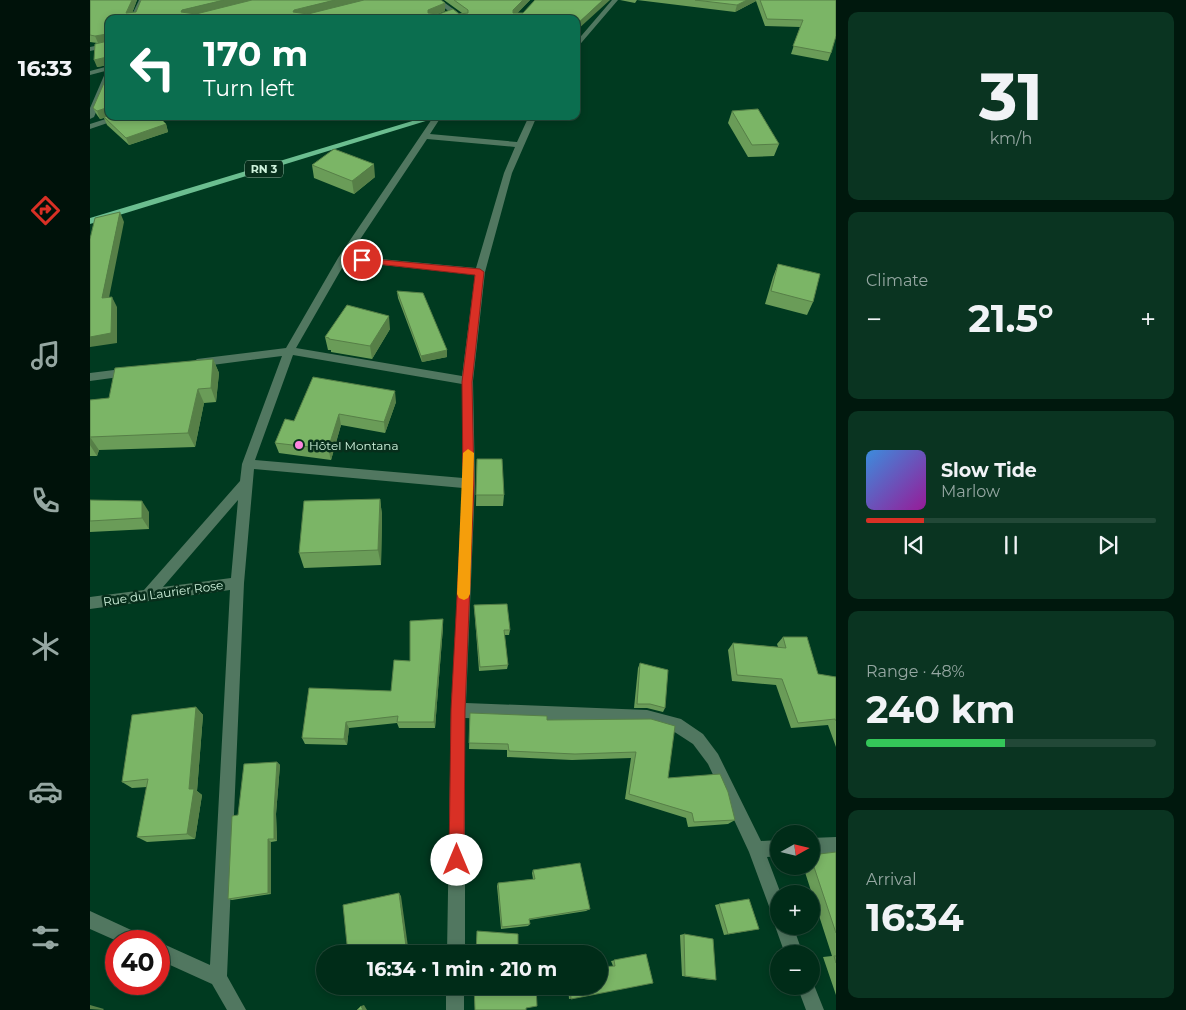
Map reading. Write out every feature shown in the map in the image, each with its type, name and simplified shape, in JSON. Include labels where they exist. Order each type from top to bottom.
[{"type":"main road","name":"RN 3","points":[[90,221],[425,120]]},
{"type":"street","points":[[135,15],[142,0]]},
{"type":"street","points":[[437,0],[455,15]]},
{"type":"street","points":[[580,42],[615,0]]},
{"type":"street","points":[[90,49],[105,46]]},
{"type":"street","points":[[90,73],[105,69]]},
{"type":"street","points":[[90,117],[105,82]]},
{"type":"street","points":[[90,127],[112,120]]},
{"type":"street","points":[[237,1010],[218,978],[237,583],[248,464],[289,350],[343,258],[435,120]]},
{"type":"street","points":[[456,945],[458,710],[469,484],[467,382],[480,272],[508,173],[531,120]]},
{"type":"street","points":[[425,136],[520,146]]},
{"type":"street","points":[[343,258],[480,272]]},
{"type":"street","points":[[185,364],[289,350],[467,382]]},
{"type":"street","points":[[90,377],[137,370]]},
{"type":"street","points":[[248,464],[469,484]]},
{"type":"street","points":[[148,595],[246,484]]},
{"type":"street","name":"Rue du Laurier Rose","points":[[90,603],[237,583]]},
{"type":"street","points":[[458,710],[647,717],[676,724],[698,738],[714,759],[756,849],[770,887]]},
{"type":"street","points":[[820,846],[836,845]]},
{"type":"street","points":[[756,849],[770,848]]},
{"type":"street","points":[[90,920],[112,930]]},
{"type":"street","points":[[170,956],[218,978]]},
{"type":"street","points":[[455,995],[455,1010]]},
{"type":"street","points":[[809,995],[815,1010]]},
{"type":"building","points":[[90,0],[132,0],[126,13],[136,12],[141,0],[224,0],[182,10],[181,12],[196,14],[252,0],[335,0],[294,10],[293,12],[308,14],[364,0],[441,0],[445,3],[428,10],[428,13],[439,14],[453,9],[459,14],[468,13],[468,10],[454,0],[523,0],[513,10],[513,13],[523,13],[535,0],[603,0],[580,21],[580,15],[105,15],[105,34],[90,35]]},
{"type":"building","points":[[695,0],[747,0],[737,5]]},
{"type":"building","points":[[760,0],[836,0],[836,36],[831,53],[793,46],[803,20],[767,19]]},
{"type":"building","points":[[105,42],[105,57],[94,60],[95,44]]},
{"type":"building","points":[[105,81],[105,108],[97,111],[93,108]]},
{"type":"building","points":[[758,109],[779,144],[752,145],[732,111]]},
{"type":"building","points":[[107,120],[162,120],[166,124],[126,138]]},
{"type":"building","points":[[334,149],[374,164],[352,181],[312,165]]},
{"type":"building","points":[[120,212],[102,298],[112,297],[111,333],[90,337],[90,239],[95,218]]},
{"type":"building","points":[[778,264],[820,274],[813,302],[771,291]]},
{"type":"building","points":[[397,291],[423,293],[447,350],[421,356]]},
{"type":"building","points":[[347,305],[389,316],[370,346],[325,337]]},
{"type":"building","points":[[213,359],[211,388],[198,389],[188,433],[90,437],[90,400],[109,398],[115,368]]},
{"type":"building","points":[[313,377],[395,391],[384,422],[339,414],[328,449],[275,443],[285,419],[294,421]]},
{"type":"building","points":[[477,459],[502,459],[504,495],[476,495]]},
{"type":"building","points":[[380,499],[378,550],[299,553],[304,501]]},
{"type":"building","points":[[90,500],[142,501],[142,518],[90,521]]},
{"type":"building","points":[[507,604],[510,630],[504,630],[508,665],[480,667],[474,605]]},
{"type":"building","points":[[443,619],[434,722],[397,722],[398,716],[346,722],[344,739],[302,738],[309,688],[391,691],[394,660],[410,661],[410,621]]},
{"type":"building","points":[[783,637],[807,637],[818,674],[836,677],[836,721],[835,719],[798,723],[782,679],[737,675],[733,643],[786,648]]},
{"type":"building","points":[[640,663],[668,670],[665,708],[650,704],[637,704]]},
{"type":"building","points":[[196,707],[189,789],[194,789],[187,834],[137,837],[148,779],[122,782],[132,715]]},
{"type":"building","points":[[470,713],[547,716],[547,720],[651,719],[675,726],[668,778],[720,774],[728,792],[735,820],[694,822],[692,813],[629,794],[636,752],[575,754],[509,751],[508,744],[469,743]]},
{"type":"building","points":[[277,762],[274,839],[268,839],[268,893],[228,899],[232,816],[238,815],[244,764]]},
{"type":"building","points":[[836,852],[836,933],[817,875],[820,875],[820,854]]},
{"type":"building","points":[[580,863],[590,909],[529,919],[530,924],[502,927],[498,883],[535,879],[533,870]]},
{"type":"building","points":[[399,893],[406,945],[347,945],[343,905]]},
{"type":"building","points":[[749,899],[759,929],[728,934],[719,904]]},
{"type":"building","points":[[477,931],[518,934],[518,945],[476,945]]},
{"type":"building","points":[[684,934],[713,939],[716,980],[685,976]]},
{"type":"building","points":[[646,954],[653,983],[608,992],[608,966],[615,966],[614,960]]},
{"type":"building","points":[[474,995],[536,995],[537,1006],[526,1008],[526,1010],[475,1010]]},
{"type":"building","points":[[571,995],[592,995],[571,999]]},
{"type":"slow traffic","points":[[464,594],[469,484],[468,453]]},
{"type":"place","name":"Hôtel Montana","points":[[299,445]]},
{"type":"route","points":[[362,260],[480,272],[467,382],[469,484],[458,710],[457,860]]}]
